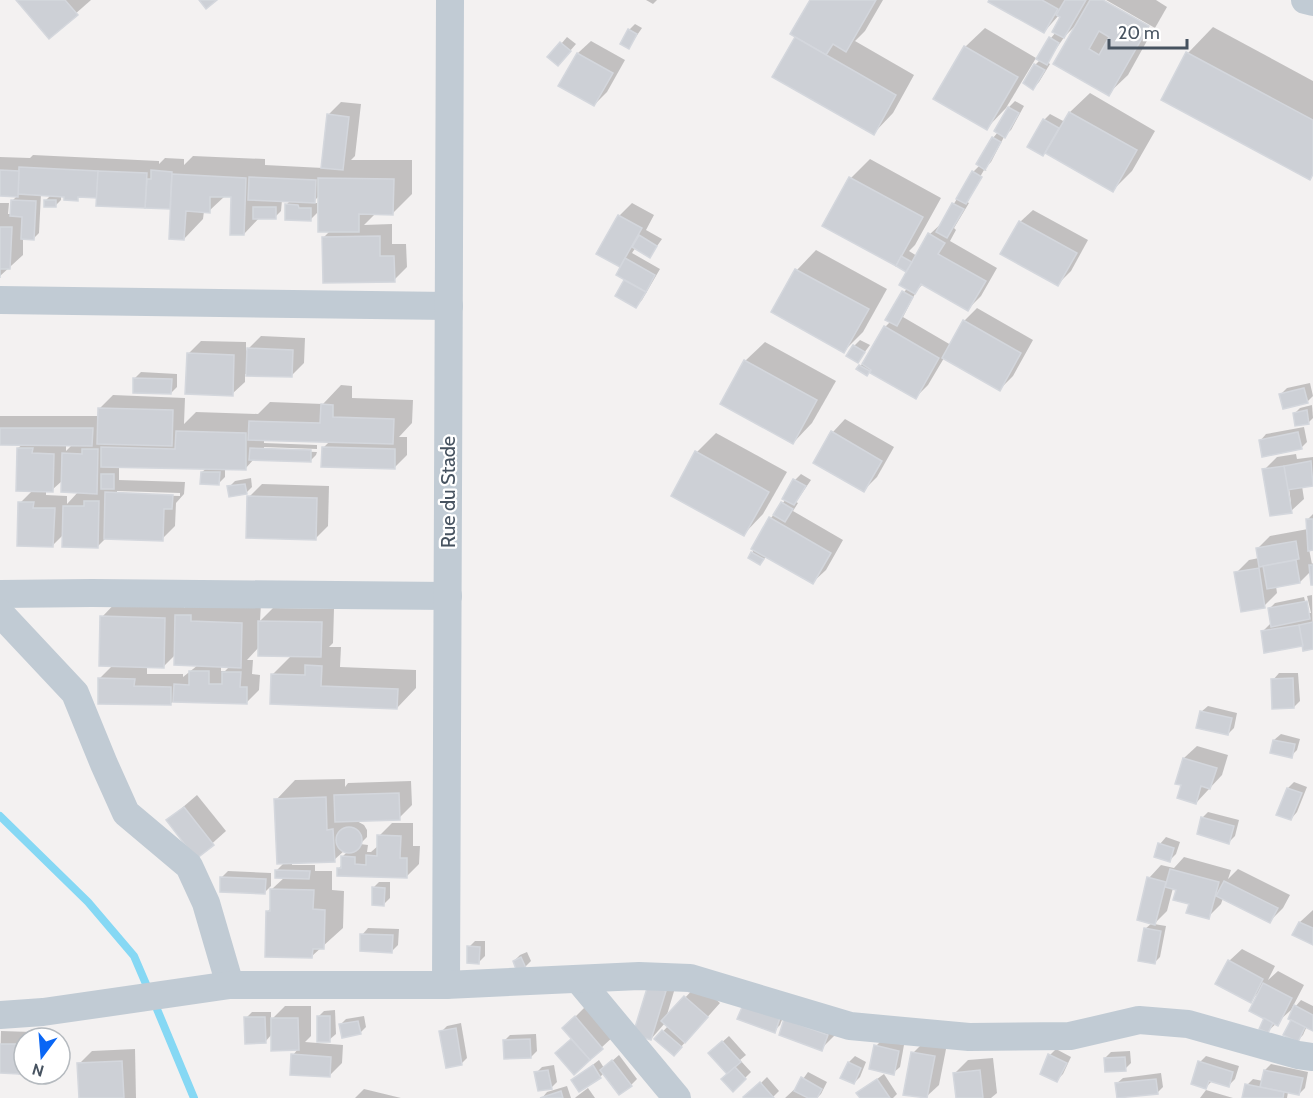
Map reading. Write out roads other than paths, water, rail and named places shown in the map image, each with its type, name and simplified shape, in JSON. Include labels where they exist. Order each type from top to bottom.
[{"type":"street","name":"Rue du Stade","points":[[446,985],[450,0]]},
{"type":"street","points":[[1305,0],[1313,2]]},
{"type":"street","points":[[0,300],[449,306]]},
{"type":"street","points":[[0,594],[448,596]]},
{"type":"street","points":[[0,613],[75,693],[126,813],[189,866],[206,903],[230,985]]},
{"type":"street","points":[[0,1015],[43,1012],[230,985],[446,985],[639,976],[690,978],[850,1026],[969,1037],[1070,1036],[1138,1020],[1188,1024],[1298,1055],[1313,1057]]},
{"type":"street","points":[[578,979],[677,1098]]},
{"type":"waterway","points":[[0,816],[88,902],[134,956],[149,991]]},
{"type":"waterway","points":[[154,1002],[194,1098]]}]
